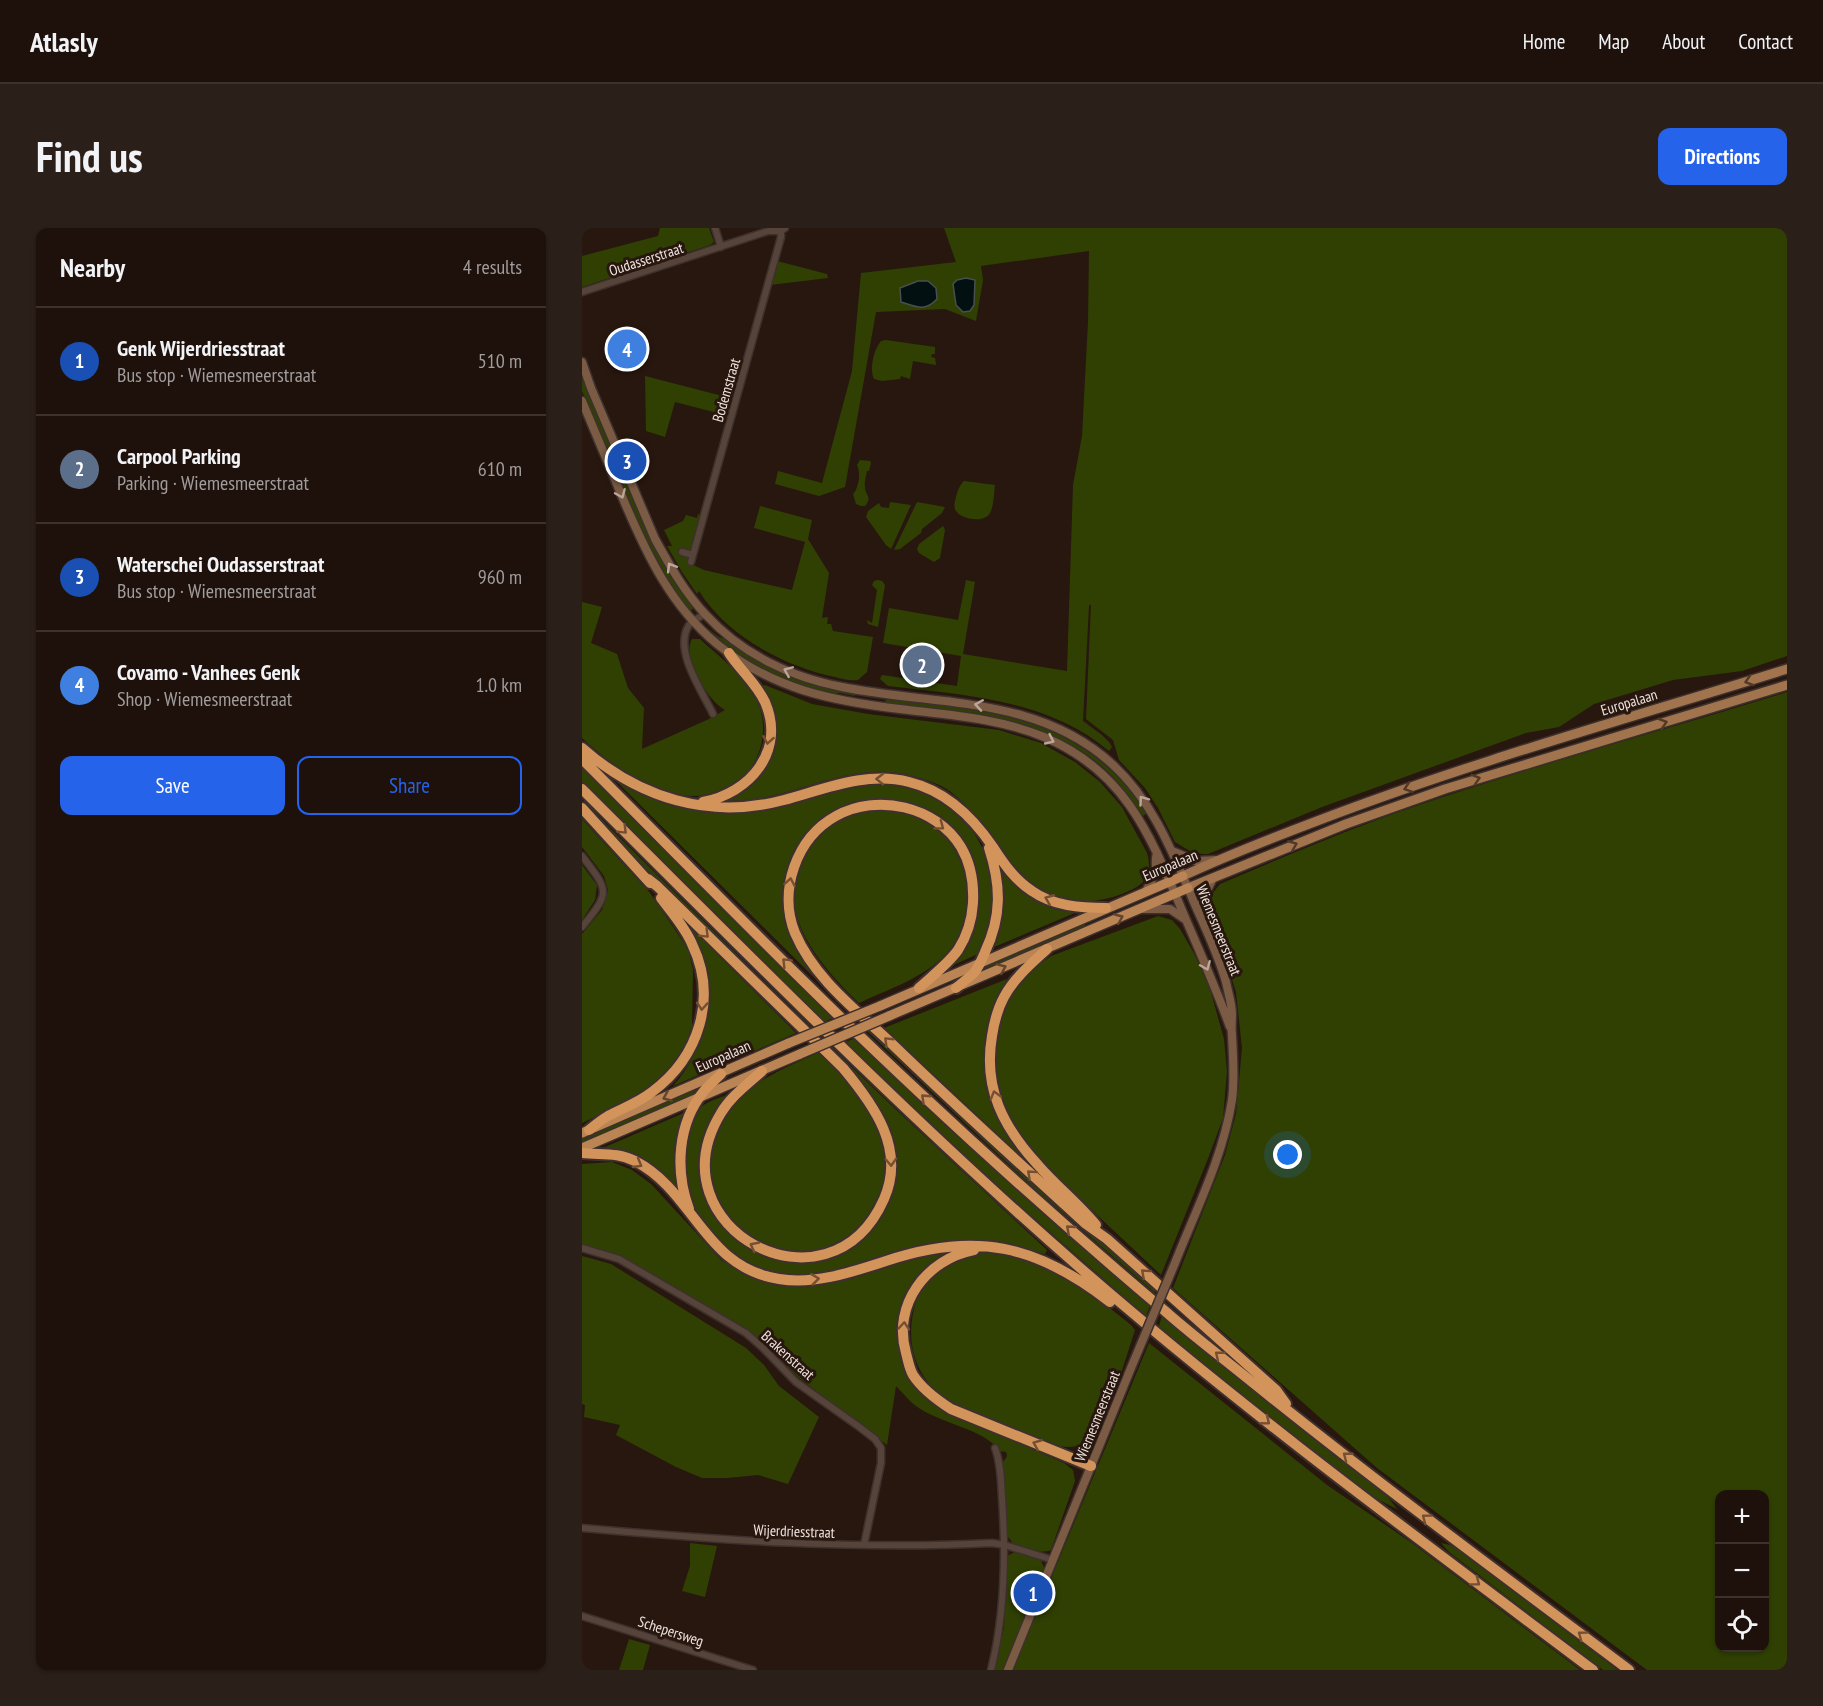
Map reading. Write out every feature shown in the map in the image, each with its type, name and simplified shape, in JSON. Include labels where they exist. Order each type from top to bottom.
[{"type":"highway","points":[[695,804],[725,797],[736,791],[759,769],[769,743],[770,731],[765,703],[729,653]]},
{"type":"highway","points":[[582,748],[607,769],[628,782],[669,799],[723,807],[753,806],[785,800],[859,780],[879,778],[900,780],[929,789],[947,798],[965,813],[1018,881],[1032,892],[1060,904],[1106,908]]},
{"type":"highway","points":[[582,759],[822,999],[1020,1186],[1169,1315],[1297,1418],[1629,1670]]},
{"type":"highway","points":[[582,789],[906,1109],[1006,1202],[1139,1318],[1293,1443],[1593,1670]]},
{"type":"highway","points":[[919,988],[958,950],[967,932],[973,915],[974,886],[970,866],[960,846],[947,830],[927,816],[905,807],[881,804],[857,807],[836,816],[816,831],[802,848],[793,867],[789,889],[789,910],[795,933],[807,956],[830,985],[929,1080],[1086,1224],[1107,1239],[1276,1390],[1297,1418]]},
{"type":"highway","points":[[582,808],[648,879],[683,929],[696,954],[702,983],[703,1004],[700,1024],[694,1041],[686,1057],[664,1082],[635,1104],[607,1116],[586,1131]]},
{"type":"highway","points":[[956,988],[973,973],[980,963],[994,927],[998,907],[998,886],[986,839]]},
{"type":"highway","name":"Europalaan","points":[[586,1131],[1182,876]]},
{"type":"highway","points":[[648,879],[843,1068],[875,1110],[887,1135],[892,1157],[891,1178],[886,1196],[877,1213],[855,1239],[820,1256],[801,1258],[781,1256],[753,1246],[726,1222],[712,1200],[705,1167],[705,1155],[711,1133],[726,1106],[762,1071]]},
{"type":"highway","name":"Europalaan","points":[[582,1148],[1188,888]]},
{"type":"highway","points":[[1047,949],[1024,971],[1004,998],[993,1027],[989,1062],[991,1083],[996,1103],[1006,1124],[1020,1143],[1038,1166],[1086,1213],[1107,1239]]},
{"type":"highway","points":[[693,1217],[684,1192],[680,1163],[683,1139],[699,1098],[721,1074]]},
{"type":"highway","points":[[582,1153],[613,1154],[635,1161],[666,1184],[710,1240],[733,1261],[762,1275],[787,1280],[805,1280],[832,1276],[946,1246],[992,1247],[1050,1263],[1139,1318]]},
{"type":"highway","points":[[992,1247],[949,1257],[932,1269],[915,1289],[903,1325],[904,1345],[913,1374],[934,1398],[951,1409],[1091,1466]]},
{"type":"main road","name":"Wiemesmeerstraat","points":[[582,362],[655,539],[680,582],[705,614],[727,635],[762,658],[806,678],[835,686],[872,692],[988,706],[1056,727],[1096,750],[1128,779],[1153,814],[1202,920],[1225,979],[1232,1012],[1234,1077],[1227,1125],[1205,1189],[1008,1670]]},
{"type":"main road","name":"Wiemesmeerstraat","points":[[582,401],[648,556],[667,588],[693,621],[729,653],[771,679],[818,696],[870,706],[990,721],[1044,736],[1065,747],[1108,778],[1124,795],[1138,816],[1157,853],[1176,894],[1231,1031]]},
{"type":"main road","name":"Europalaan","points":[[1182,876],[1364,803],[1455,771],[1787,669]]},
{"type":"main road","name":"Europalaan","points":[[1188,888],[1346,824],[1445,789],[1787,685]]},
{"type":"main road","points":[[1171,851],[1196,861],[1220,860]]},
{"type":"main road","points":[[1146,891],[1154,875],[1157,853]]},
{"type":"main road","points":[[1202,920],[1202,902],[1213,878]]},
{"type":"main road","points":[[1139,910],[1170,909],[1186,920]]},
{"type":"street","points":[[715,228],[721,247]]},
{"type":"street","name":"Oudasserstraat","points":[[582,292],[769,231],[783,230]]},
{"type":"street","name":"Bodemstraat","points":[[691,562],[783,230]]},
{"type":"street","points":[[682,552],[693,555]]},
{"type":"street","points":[[705,614],[693,621],[685,634],[684,645],[688,663],[713,714]]},
{"type":"street","points":[[582,856],[603,885],[603,898],[599,907],[582,927]]},
{"type":"street","name":"Brakenstraat","points":[[582,1248],[619,1259],[746,1334],[796,1382],[875,1439],[880,1448],[881,1463],[864,1545]]},
{"type":"street","points":[[991,1670],[995,1657],[1003,1594],[1005,1545],[1001,1456],[995,1448]]},
{"type":"street","name":"Wijerdriesstraat","points":[[582,1528],[747,1541],[864,1545],[993,1543],[1053,1560]]},
{"type":"street","name":"Schepersweg","points":[[582,1616],[753,1670]]},
{"type":"green space","points":[[660,228],[709,228],[714,242],[582,287],[582,256],[658,236]]},
{"type":"green space","points":[[944,228],[1787,228],[1787,656],[1742,671],[1673,680],[1594,704],[1559,727],[1526,733],[1322,807],[1208,854],[1190,851],[1175,842],[1145,788],[1119,760],[1113,740],[1086,719],[1091,604],[1089,606],[1083,721],[1109,742],[1112,747],[1109,751],[1085,734],[1059,720],[1032,710],[975,697],[888,686],[880,679],[882,675],[957,686],[961,656],[883,643],[889,608],[958,620],[966,580],[975,582],[963,654],[1067,671],[1073,485],[1082,436],[1089,251],[981,266],[983,280],[976,321],[945,309],[876,312],[845,487],[819,496],[775,484],[778,471],[822,483],[852,371],[861,273],[956,262]]},
{"type":"green space","points":[[777,261],[827,274],[828,278],[770,285]]},
{"type":"green space","points":[[881,341],[935,347],[935,354],[931,357],[935,358],[936,365],[913,361],[910,379],[901,376],[900,379],[882,381],[874,379],[872,365],[874,354]]},
{"type":"green space","points":[[582,375],[653,542],[672,579],[693,608],[691,611],[656,560],[628,505],[582,391]]},
{"type":"green space","points":[[645,376],[734,399],[729,416],[675,402],[665,437],[646,431]]},
{"type":"green space","points":[[860,460],[871,463],[865,481],[865,490],[869,498],[865,506],[856,504],[853,494],[858,484],[857,465]]},
{"type":"green space","points":[[964,481],[995,485],[992,506],[987,516],[973,519],[963,517],[956,511],[954,506],[956,497]]},
{"type":"green space","points":[[890,502],[911,505],[891,549],[866,517],[868,511],[879,503],[881,507],[889,508]]},
{"type":"green space","points":[[917,502],[945,507],[942,513],[922,529],[921,533],[900,549],[894,550]]},
{"type":"green space","points":[[760,506],[812,520],[808,539],[829,573],[822,618],[828,617],[827,624],[831,624],[833,631],[873,637],[867,672],[858,680],[816,672],[758,647],[725,622],[699,591],[697,594],[667,546],[672,546],[664,530],[683,521],[686,515],[697,518],[698,514],[701,516],[687,556],[689,563],[704,570],[792,590],[805,542],[754,528]]},
{"type":"green space","points":[[943,526],[945,530],[940,558],[934,562],[919,553],[917,549],[919,544]]},
{"type":"green space","points":[[878,580],[885,585],[878,627],[868,624],[867,620],[872,623],[877,590],[872,585]]},
{"type":"green space","points":[[582,602],[602,607],[591,643],[617,654],[628,688],[644,708],[642,749],[725,710],[711,698],[698,678],[690,656],[692,639],[700,639],[743,679],[758,702],[763,734],[757,757],[742,778],[727,789],[702,796],[665,791],[629,774],[596,751],[582,738]]},
{"type":"green space","points":[[706,627],[767,666],[790,676],[854,693],[855,696],[831,694],[786,681],[751,663]]},
{"type":"green space","points":[[765,685],[812,704],[868,714],[999,730],[1041,743],[1075,762],[1100,782],[1122,807],[1147,853],[1149,871],[1145,880],[1131,890],[1098,900],[1073,901],[1045,894],[1021,877],[980,822],[951,792],[941,786],[909,775],[890,772],[854,774],[766,797],[725,801],[740,793],[768,757],[763,690]]},
{"type":"green space","points":[[1787,692],[1787,1670],[1647,1670],[1377,1468],[1173,1288],[1225,1155],[1236,1114],[1242,1048],[1236,992],[1209,907],[1212,894],[1220,884],[1368,823],[1510,775]]},
{"type":"green space","points":[[887,699],[964,708],[999,715],[1033,724],[1064,737],[1094,756],[1122,781],[1147,813],[1143,816],[1109,773],[1086,754],[1061,739],[1005,720],[886,704]]},
{"type":"green space","points":[[582,766],[833,1018],[824,1022],[582,782]]},
{"type":"green space","points":[[609,774],[670,803],[710,811],[740,812],[769,809],[830,790],[859,785],[899,785],[917,789],[951,807],[977,838],[986,857],[995,889],[995,910],[989,932],[978,954],[949,967],[972,933],[978,911],[978,888],[961,843],[946,822],[919,806],[903,802],[870,800],[841,808],[821,823],[797,853],[785,887],[785,911],[792,939],[852,1010],[848,1011]]},
{"type":"green space","points":[[868,810],[899,811],[928,823],[939,831],[953,847],[965,877],[968,894],[967,910],[957,940],[938,962],[906,982],[859,1003],[826,968],[812,948],[801,927],[794,905],[794,883],[801,861],[828,825],[844,817]]},
{"type":"green space","points":[[600,818],[810,1027],[806,1029],[675,900]]},
{"type":"green space","points":[[582,819],[650,893],[688,949],[693,970],[692,1027],[680,1058],[654,1086],[631,1100],[582,1123],[582,934],[602,910],[608,890],[604,876],[582,847]]},
{"type":"green space","points":[[582,865],[597,885],[595,900],[582,920]]},
{"type":"green space","points":[[1001,867],[1018,886],[1034,899],[1052,907],[1077,912],[994,947],[1004,908]]},
{"type":"green space","points":[[1158,916],[1172,920],[1195,955],[1210,989],[1224,1039],[1227,1071],[1223,1118],[1161,1275],[1064,1184],[1020,1138],[999,1099],[993,1062],[1000,1020],[1006,1005],[1023,979],[1033,969],[1051,956]]},
{"type":"green space","points":[[1084,922],[1086,928],[982,972],[986,964]]},
{"type":"green space","points":[[687,924],[796,1033],[673,1086],[687,1068],[697,1048],[704,1028],[707,1007],[704,964]]},
{"type":"green space","points":[[1007,979],[992,1016],[986,1045],[987,1085],[1000,1121],[1023,1155],[1038,1172],[884,1028]]},
{"type":"green space","points":[[872,1030],[1035,1183],[1157,1289],[1155,1293],[1034,1188],[868,1032]]},
{"type":"green space","points":[[856,1038],[987,1161],[1150,1306],[1146,1316],[986,1176],[845,1042]]},
{"type":"green space","points":[[832,1048],[1047,1250],[1045,1254],[974,1240],[950,1241],[823,1274],[798,1276],[768,1272],[753,1266],[739,1259],[716,1240],[696,1214],[690,1202],[685,1181],[684,1158],[689,1126],[694,1114],[709,1102],[732,1093],[710,1122],[702,1152],[702,1181],[711,1207],[726,1229],[747,1246],[772,1258],[800,1262],[830,1258],[848,1250],[863,1238],[886,1207],[897,1173],[896,1149],[889,1126],[882,1112],[828,1050]]},
{"type":"green space","points":[[819,1052],[865,1103],[881,1137],[886,1171],[880,1193],[865,1219],[847,1237],[833,1245],[819,1249],[804,1252],[790,1251],[761,1242],[733,1223],[716,1193],[712,1177],[712,1144],[717,1129],[726,1114],[746,1092],[776,1073]]},
{"type":"green space","points":[[699,1088],[695,1095],[582,1143],[582,1137]]},
{"type":"green space","points":[[686,1112],[677,1132],[675,1173],[677,1186],[672,1185],[633,1156],[603,1148]]},
{"type":"green space","points":[[612,1162],[632,1170],[651,1184],[722,1261],[761,1280],[803,1287],[854,1278],[898,1262],[944,1253],[947,1255],[913,1284],[901,1307],[897,1343],[908,1378],[925,1397],[960,1418],[1064,1463],[1073,1470],[1075,1481],[1051,1550],[1038,1551],[1023,1548],[1014,1544],[1008,1537],[1003,1462],[1007,1456],[1006,1452],[1000,1451],[984,1437],[925,1412],[913,1404],[896,1386],[887,1445],[798,1377],[761,1341],[696,1300],[618,1256],[582,1246],[582,1164]]},
{"type":"green space","points":[[979,1252],[1024,1259],[1062,1275],[1096,1298],[1135,1330],[1105,1423],[1086,1443],[1074,1447],[1059,1446],[967,1411],[944,1398],[924,1377],[913,1352],[911,1339],[911,1324],[918,1297],[930,1279],[938,1272],[957,1260]]},
{"type":"green space","points":[[582,1256],[611,1264],[746,1348],[764,1365],[779,1386],[819,1417],[788,1484],[758,1475],[702,1478],[616,1435],[620,1425],[584,1417],[585,1405],[582,1404]]},
{"type":"green space","points":[[1162,1315],[1385,1493],[1397,1509],[1375,1498],[1158,1330]]},
{"type":"green space","points":[[1149,1343],[1327,1485],[1412,1543],[1580,1670],[1013,1670]]},
{"type":"green space","points":[[690,1543],[717,1546],[705,1597],[682,1591],[690,1566]]},
{"type":"green space","points":[[1441,1543],[1459,1550],[1617,1670],[1603,1670],[1449,1552]]},
{"type":"green space","points":[[1017,1551],[1041,1560],[1044,1568],[1003,1670],[994,1670],[1004,1628],[1007,1556]]},
{"type":"green space","points":[[629,1639],[650,1645],[643,1670],[619,1670]]},
{"type":"shaded area","points":[[966,278],[975,280],[974,305],[970,311],[963,312],[956,305],[953,284],[957,280]]},
{"type":"shaded area","points":[[918,281],[928,281],[936,288],[937,299],[929,306],[916,307],[901,302],[900,288]]},
{"type":"place","name":"Covamo - Vanhees Genk","points":[[627,349]]},
{"type":"place","name":"Waterschei Oudasserstraat","points":[[627,461]]},
{"type":"place","name":"Carpool Parking","points":[[922,665]]},
{"type":"place","name":"Genk Wijerdriesstraat","points":[[1033,1593]]}]
